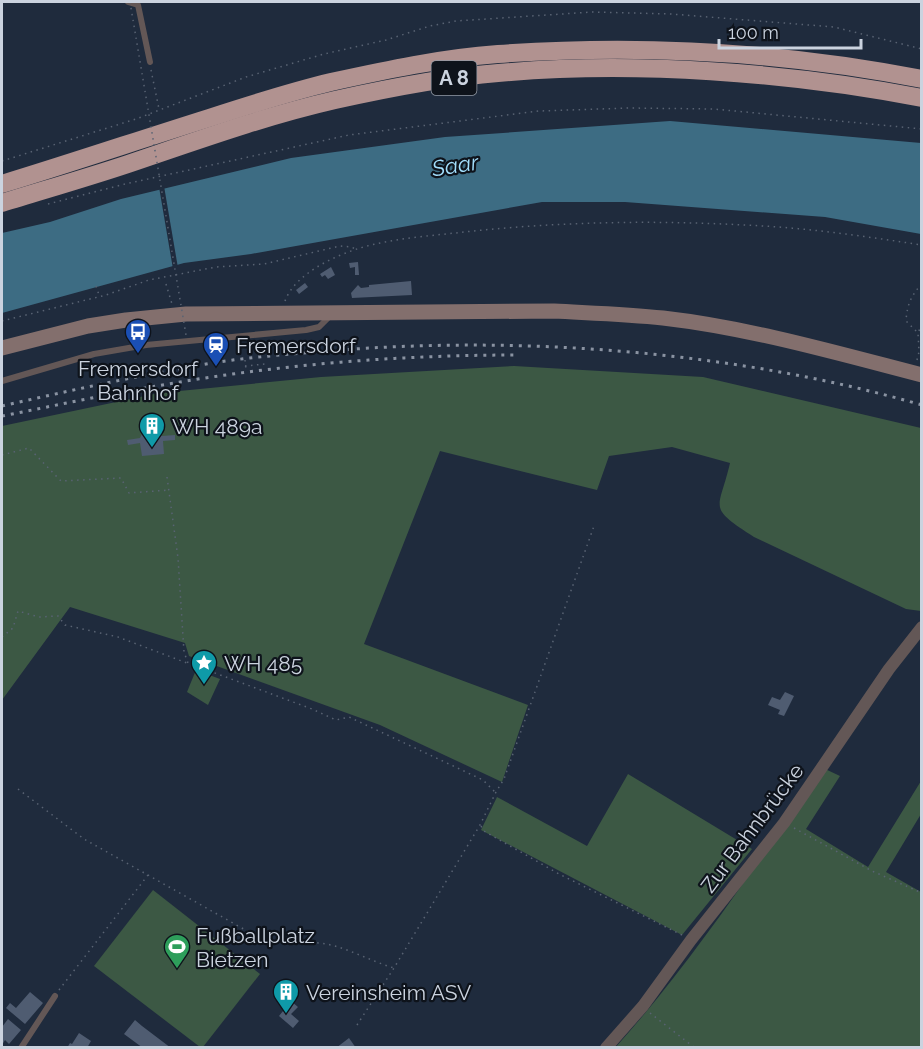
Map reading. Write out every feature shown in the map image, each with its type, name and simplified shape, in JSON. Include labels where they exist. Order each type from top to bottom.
[{"type":"highway","name":"A 8","points":[[2,184],[275,97],[328,83],[395,69],[497,54],[608,50],[733,55],[857,69],[921,79]]},
{"type":"highway","name":"A 8","points":[[2,203],[280,115],[333,101],[388,89],[498,73],[608,69],[732,74],[855,87],[921,98]]},
{"type":"main road","points":[[2,348],[54,334],[126,320],[186,314],[554,312],[664,318],[742,331],[921,375]]},
{"type":"street","name":"Zur Bahnbrücke","points":[[606,1047],[642,1006],[784,822],[921,627]]},
{"type":"lane","points":[[129,2],[138,5],[150,62]]},
{"type":"lane","points":[[2,381],[94,354],[146,345],[314,328],[326,321],[332,313]]},
{"type":"lane","points":[[21,1047],[55,996]]},
{"type":"path","points":[[129,2],[186,335]]},
{"type":"path","points":[[2,161],[159,110],[150,62]]},
{"type":"path","points":[[42,206],[136,181],[349,135],[539,111],[629,108],[714,109],[921,129]]},
{"type":"path","points":[[282,314],[289,292],[303,276],[356,250],[420,237],[528,226],[604,222],[671,222],[823,231],[921,245]]},
{"type":"path","points":[[2,321],[106,295],[149,280],[181,273],[216,267],[264,264],[340,246],[356,250]]},
{"type":"path","points":[[166,284],[173,308]]},
{"type":"path","points":[[918,333],[906,321],[910,300],[921,284]]},
{"type":"path","points":[[96,286],[99,295]]},
{"type":"path","points":[[919,352],[918,333],[921,310]]},
{"type":"path","points":[[179,322],[189,321]]},
{"type":"path","points":[[245,360],[246,370]]},
{"type":"path","points":[[245,366],[265,364]]},
{"type":"path","points":[[2,455],[29,448],[61,481],[121,478],[129,493],[170,490]]},
{"type":"path","points":[[167,477],[178,558],[184,652],[188,663]]},
{"type":"path","points":[[357,1025],[480,825],[504,779],[594,526]]},
{"type":"path","points":[[2,636],[13,628],[18,611],[39,617],[58,616],[65,625],[118,638],[312,709],[336,720],[349,717],[483,780],[496,792]]},
{"type":"path","points":[[18,789],[84,839],[256,936],[273,941],[314,942],[336,946],[394,968]]},
{"type":"path","points":[[784,822],[872,871],[921,893]]},
{"type":"path","points":[[480,825],[484,831],[560,874],[691,940]]},
{"type":"path","points":[[55,996],[148,874]]},
{"type":"path","points":[[642,1006],[695,1047]]},
{"type":"path","points":[[918,1047],[921,1042]]},
{"type":"green space","points":[[514,366],[703,377],[921,428],[921,611],[906,609],[754,537],[728,519],[722,513],[720,499],[730,463],[672,447],[609,456],[597,490],[440,451],[364,644],[528,705],[502,782],[380,725],[189,656],[185,643],[70,607],[2,700],[2,426],[159,393],[321,377]]},
{"type":"green space","points":[[196,670],[220,679],[208,705],[187,692]]},
{"type":"green space","points":[[823,768],[840,776],[806,829],[868,867],[921,781],[921,814],[886,872],[921,892],[921,1047],[615,1048],[698,946]]},
{"type":"green space","points":[[628,774],[752,849],[682,935],[481,830],[497,797],[587,846]]},
{"type":"green space","name":"Fußballplatz Bietzen","points":[[153,890],[260,974],[203,1047],[94,966]]},
{"type":"water","name":"Saar","points":[[670,121],[921,143],[921,234],[825,217],[625,202],[542,202],[251,254],[184,263],[2,313],[2,233],[50,222],[121,199],[291,158],[445,137]]},
{"type":"pier","points":[[164,186],[178,268],[173,269],[159,187]]},
{"type":"building","points":[[358,262],[359,275],[355,275],[355,267],[350,268],[349,263]]},
{"type":"building","points":[[331,267],[335,275],[328,279],[325,275],[322,277],[320,274]]},
{"type":"building","points":[[411,281],[412,295],[352,298],[351,293],[358,285],[361,288],[369,287],[369,285]]},
{"type":"building","points":[[305,283],[308,287],[299,294],[296,290]]},
{"type":"building","name":"WH 489a","points":[[159,433],[162,436],[175,435],[175,440],[163,441],[164,454],[142,456],[140,443],[128,445],[127,440],[140,438],[142,434]]},
{"type":"building","points":[[785,692],[794,696],[784,716],[778,714],[780,710],[768,705],[772,697],[780,700]]},
{"type":"building","points":[[30,992],[43,1003],[25,1024],[6,1008],[10,1003],[16,1008]]},
{"type":"building","name":"Vereinsheim ASV","points":[[291,1001],[298,1007],[291,1014],[299,1021],[293,1028],[279,1016]]},
{"type":"building","points":[[8,1019],[21,1030],[9,1044],[5,1040],[2,1045],[2,1027]]},
{"type":"building","points":[[135,1020],[171,1048],[143,1048],[124,1034]]},
{"type":"building","points":[[79,1033],[91,1041],[87,1048],[67,1048],[70,1043],[72,1044]]},
{"type":"building","points":[[349,1038],[356,1048],[336,1048]]},
{"type":"railway","points":[[2,406],[227,361],[328,351],[476,345],[627,352],[703,360],[851,387],[922,405]]},
{"type":"railway","points":[[2,416],[186,381],[280,368],[421,357],[516,355]]},
{"type":"place","name":"Fremersdorf Bahnhof","points":[[138,355]]},
{"type":"place","name":"Fremersdorf","points":[[216,368]]},
{"type":"place","name":"WH 489a","points":[[152,449]]},
{"type":"place","name":"WH 485","points":[[204,686]]},
{"type":"place","name":"Fußballplatz Bietzen","points":[[177,970]]},
{"type":"place","name":"Vereinsheim ASV","points":[[286,1015]]}]
